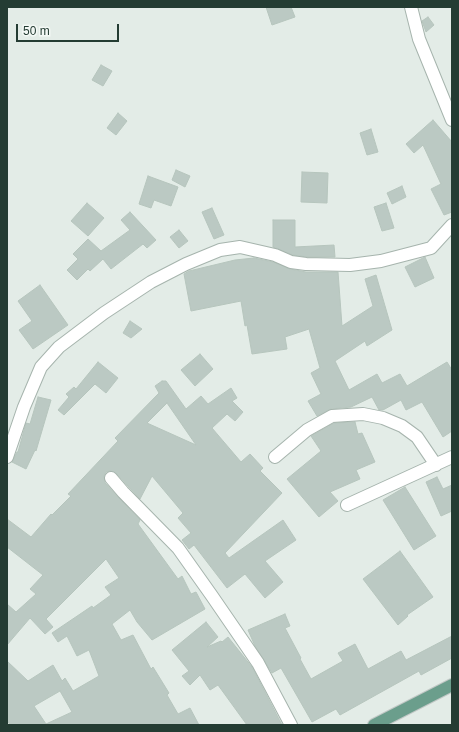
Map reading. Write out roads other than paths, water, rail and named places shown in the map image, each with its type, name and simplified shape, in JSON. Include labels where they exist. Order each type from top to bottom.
[{"type":"main road","points":[[374,725],[452,685]]},
{"type":"street","points":[[410,7],[419,39],[452,120]]},
{"type":"street","points":[[7,457],[24,407],[41,367],[59,346],[110,308],[151,282],[186,264],[220,250],[240,247],[275,255],[291,262],[306,264],[350,265],[381,261],[431,248],[452,225]]},
{"type":"street","points":[[275,457],[307,430],[332,416],[363,414],[383,418],[402,426],[417,437],[436,465]]},
{"type":"street","points":[[347,505],[452,457]]},
{"type":"street","points":[[111,478],[122,492],[178,548],[254,657],[292,725]]}]
